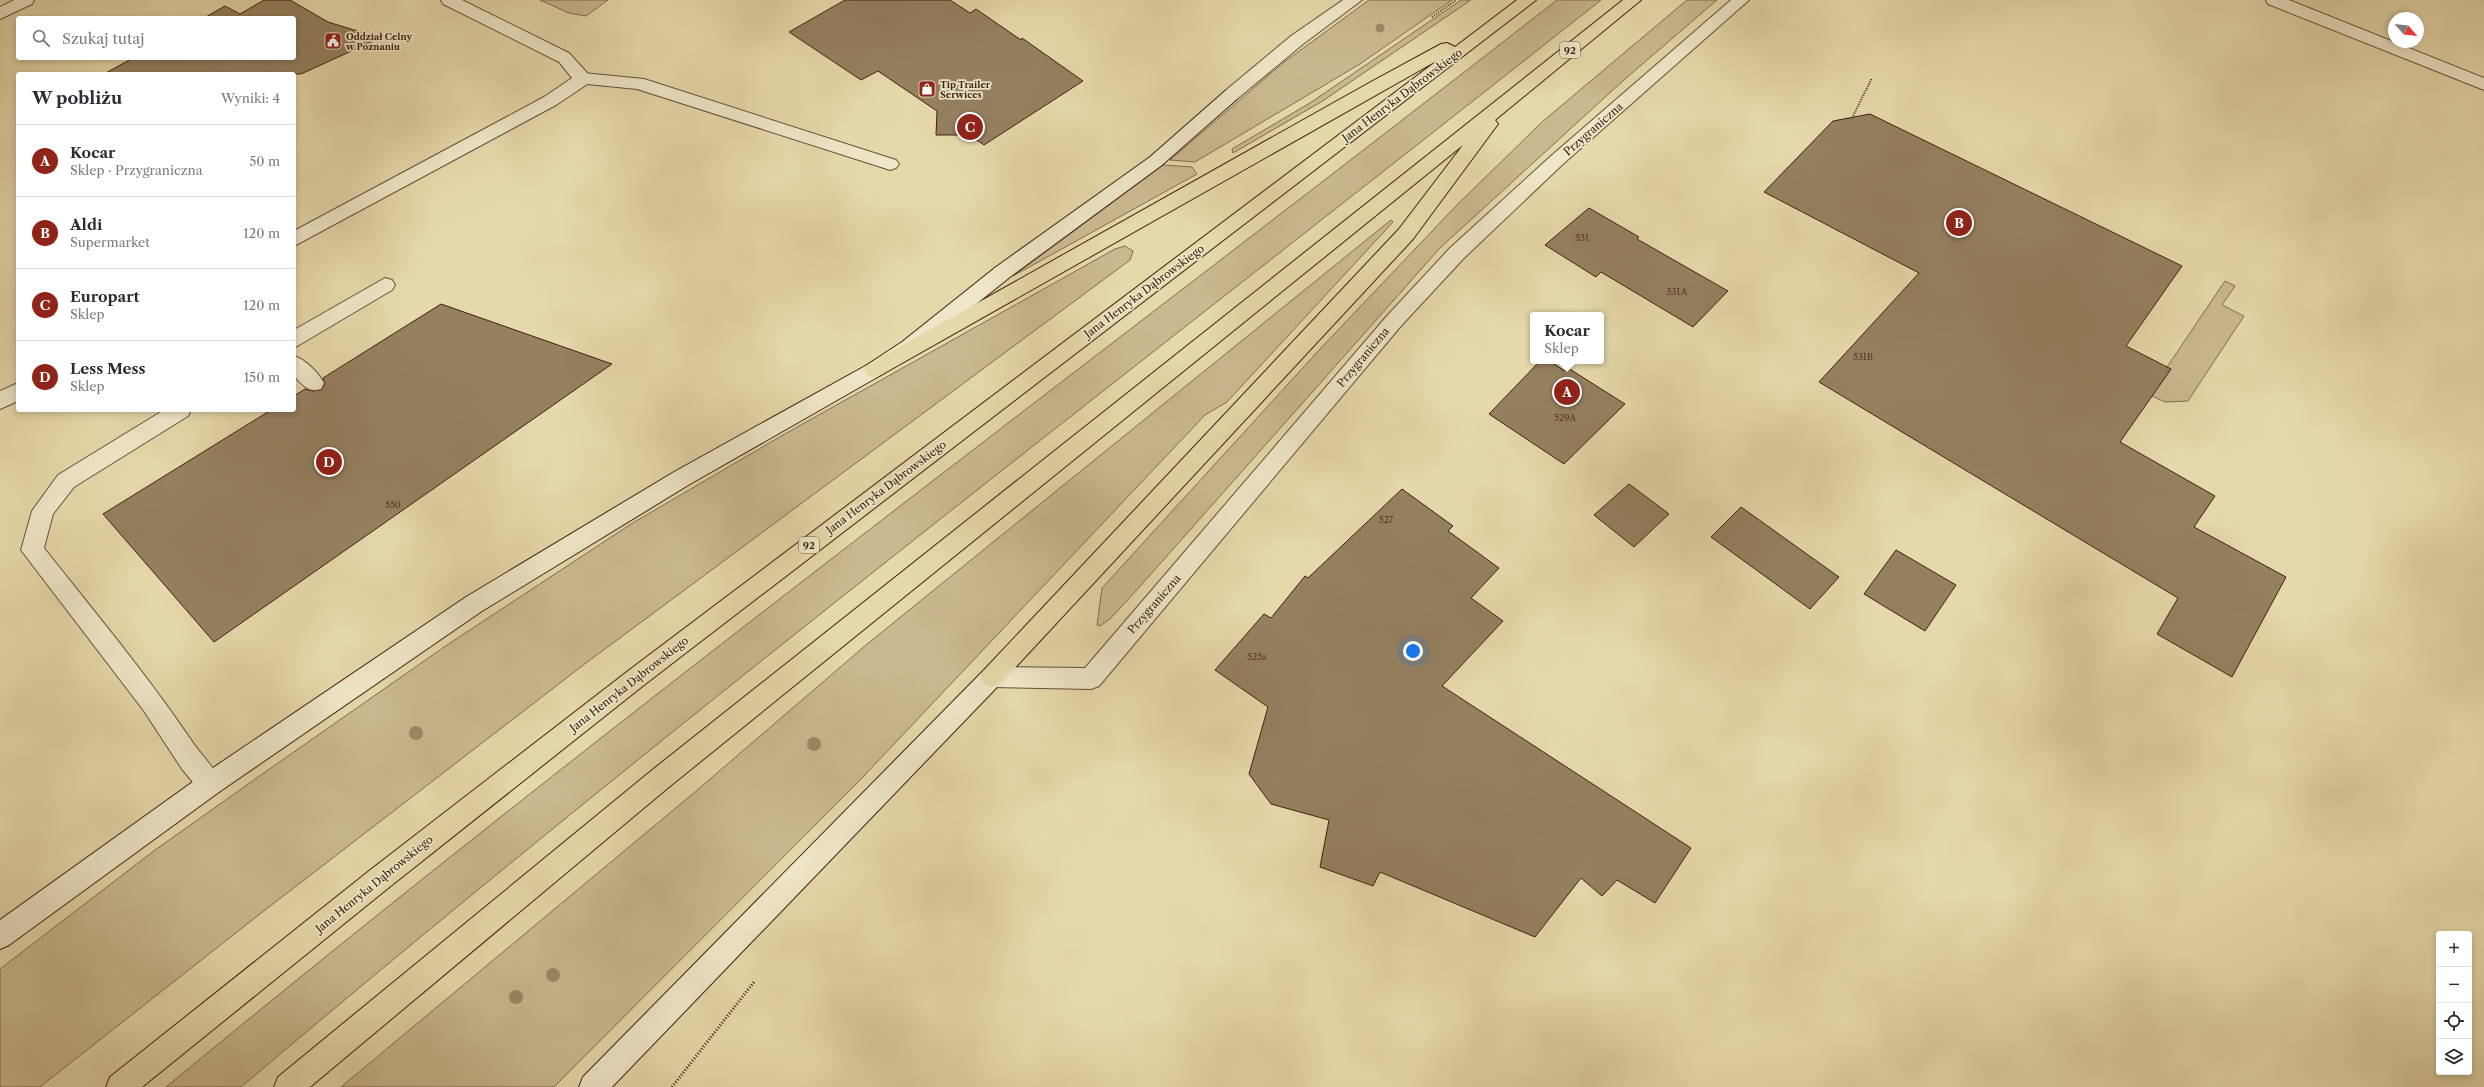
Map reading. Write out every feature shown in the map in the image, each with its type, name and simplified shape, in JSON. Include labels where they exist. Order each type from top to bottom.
[{"type":"main road","name":"Jana Henryka Dąbrowskiego","points":[[120,1087],[426,842],[636,678],[1528,0]]},
{"type":"main road","name":"92","points":[[288,1087],[660,779],[1633,0]]},
{"type":"main road","points":[[874,370],[1236,166],[1344,103],[1508,15]]},
{"type":"main road","points":[[992,677],[1406,234],[1508,99]]},
{"type":"street","points":[[0,14],[26,0]]},
{"type":"street","points":[[449,0],[563,57],[583,79]]},
{"type":"street","points":[[0,936],[210,784],[474,604],[682,478],[874,370],[908,347],[991,281],[1156,161],[1231,95],[1297,40],[1354,0]]},
{"type":"street","name":"Przygraniczna","points":[[992,677],[1091,679],[1383,334],[1457,253],[1557,160],[1741,0]]},
{"type":"street","points":[[2274,0],[2484,84]]},
{"type":"street","points":[[296,238],[550,101],[583,79],[638,83],[890,164]]},
{"type":"street","points":[[296,339],[385,285]]},
{"type":"street","points":[[296,366],[314,383]]},
{"type":"street","points":[[0,401],[16,392]]},
{"type":"street","points":[[178,412],[66,482],[44,511],[32,550],[152,703],[191,761],[210,784]]},
{"type":"street","points":[[593,1087],[992,677]]},
{"type":"path","points":[[1852,118],[1872,78]]},
{"type":"shaded area","points":[[540,0],[608,0],[586,16],[569,13]]},
{"type":"shaded area","points":[[1369,0],[1452,0],[1360,64],[1195,162],[1170,160],[1283,63]]},
{"type":"shaded area","points":[[1461,0],[1471,0],[1321,102],[1233,153],[1232,149],[1310,103]]},
{"type":"shaded area","points":[[1557,0],[1601,0],[746,673],[408,947],[241,1087],[166,1087],[337,947],[683,674]]},
{"type":"shaded area","points":[[1687,0],[1717,0],[1625,79],[1440,248],[1135,592],[1110,619],[1100,626],[1097,625],[1102,588],[1320,349],[1455,207],[1542,122]]},
{"type":"shaded area","points":[[1163,165],[1192,167],[1197,174],[1013,276]]},
{"type":"shaded area","points":[[1391,220],[1393,222],[1227,402],[1205,415],[862,778],[554,1087],[341,1087],[695,792],[866,645]]},
{"type":"shaded area","points":[[1125,246],[1133,251],[1130,260],[586,663],[256,917],[40,1087],[0,1087],[0,969],[155,850],[447,645],[631,524],[783,435],[1115,249]]},
{"type":"shaded area","points":[[2225,281],[2235,286],[2222,305],[2244,316],[2188,401],[2165,402],[2152,396],[2171,369],[2167,367]]},
{"type":"building","name":"Oddział Celny w Poznaniu","points":[[264,0],[290,0],[328,22],[380,38],[301,74],[296,74],[296,72],[108,72],[129,60],[296,60],[296,16],[208,16],[225,6],[240,14]]},
{"type":"building","points":[[845,0],[950,0],[970,13],[976,9],[1021,40],[1022,38],[1083,81],[984,145],[969,135],[936,135],[937,111],[878,71],[861,80],[789,32]]},
{"type":"building","points":[[1870,114],[2182,266],[2126,346],[2171,369],[2120,442],[2215,496],[2194,527],[2286,577],[2232,677],[2157,634],[2178,598],[1819,382],[1919,273],[1764,192],[1833,121]]},
{"type":"building","points":[[1589,208],[1639,237],[1637,239],[1728,291],[1693,327],[1601,272],[1596,277],[1545,245]]},
{"type":"building","points":[[441,304],[612,364],[214,642],[103,514],[268,412],[296,412],[296,395],[305,389],[313,391],[321,390],[325,384],[323,378]]},
{"type":"building","points":[[1537,364],[1554,364],[1565,371],[1568,368],[1625,404],[1564,464],[1489,414]]},
{"type":"building","points":[[1629,484],[1669,514],[1634,547],[1594,515]]},
{"type":"building","points":[[1402,489],[1453,526],[1448,531],[1499,568],[1471,598],[1503,621],[1442,686],[1691,848],[1655,903],[1617,880],[1602,896],[1581,878],[1535,937],[1380,872],[1373,886],[1320,867],[1329,820],[1271,804],[1249,774],[1268,707],[1215,670],[1264,614],[1271,618],[1305,576],[1308,578]]},
{"type":"building","points":[[1741,507],[1839,577],[1810,609],[1711,537]]},
{"type":"building","points":[[1896,550],[1956,585],[1925,631],[1864,594]]},
{"type":"place","name":"Oddział Celny w Poznaniu","points":[[333,41]]},
{"type":"place","name":"Tip Trailer Serwices","points":[[927,89]]},
{"type":"place","name":"Europart","points":[[970,127]]},
{"type":"place","name":"Aldi","points":[[1959,223]]},
{"type":"place","name":"Kocar","points":[[1567,392]]},
{"type":"place","name":"Less Mess","points":[[329,462]]}]
